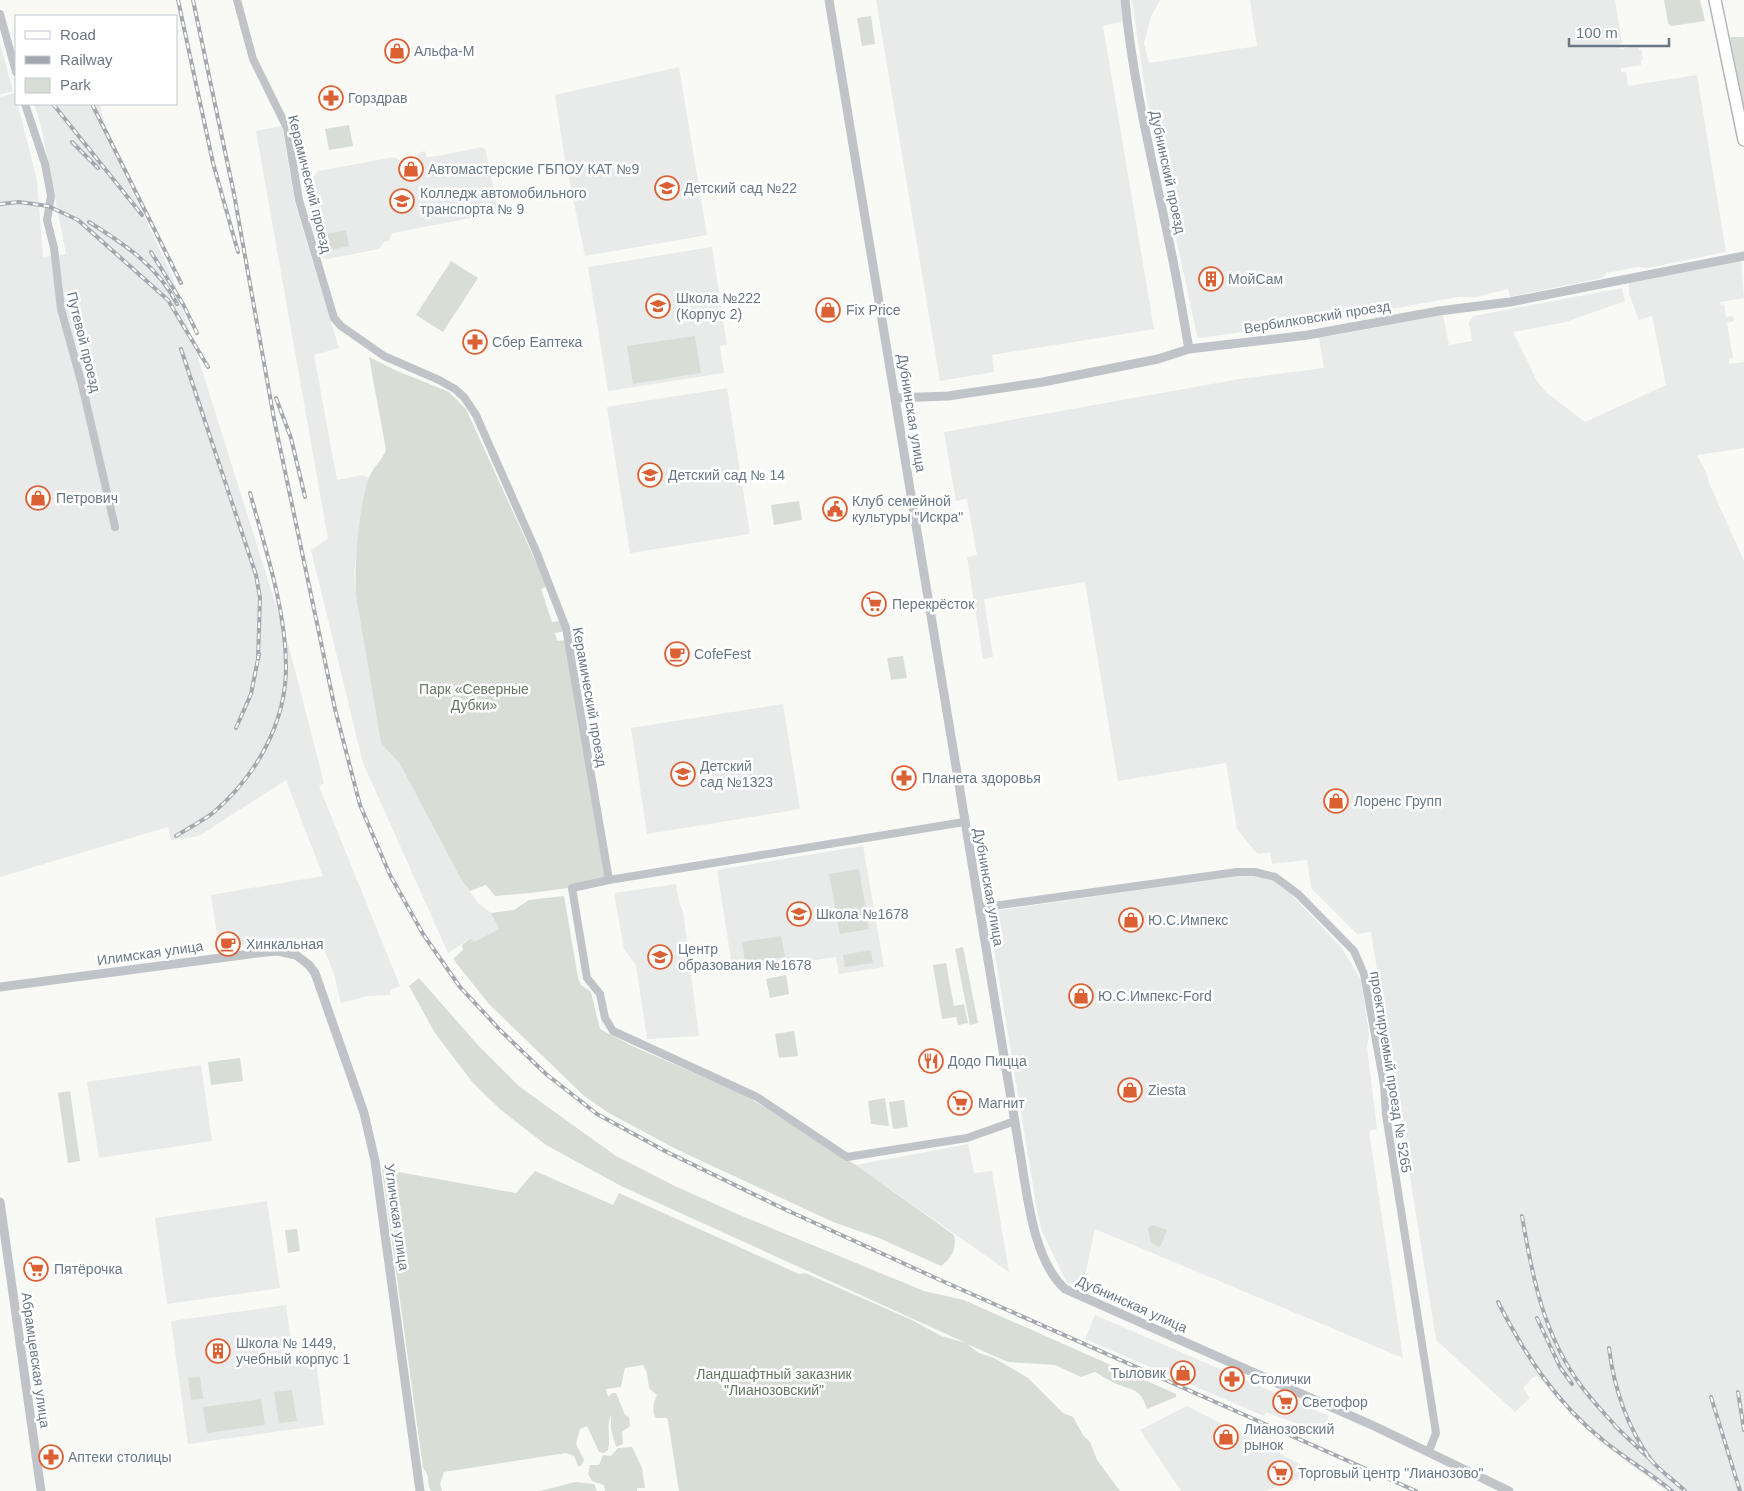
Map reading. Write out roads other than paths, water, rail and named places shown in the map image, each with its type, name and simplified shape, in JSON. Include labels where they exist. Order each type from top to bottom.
[{"type":"main road","points":[[1715,0],[1741,110],[1744,140]]},
{"type":"street","name":"Керамический проезд","points":[[237,0],[253,58],[287,128],[299,200],[334,318],[341,326],[384,356],[439,380],[464,397],[482,426],[540,560],[566,628],[609,880]]},
{"type":"street","name":"Дубнинская улица","points":[[829,0],[1014,1121],[1034,1228],[1048,1264],[1056,1279],[1065,1289],[1428,1452],[1509,1491]]},
{"type":"street","name":"Дубнинский проезд","points":[[1125,0],[1127,31],[1140,106],[1172,252],[1189,349]]},
{"type":"street","points":[[0,14],[15,68]]},
{"type":"street","name":"Путевой проезд","points":[[25,105],[45,164],[51,196],[47,220],[54,248],[61,309],[82,385],[115,527]]},
{"type":"street","name":"Вербилковский проезд","points":[[895,398],[948,396],[1007,388],[1158,359],[1189,349],[1308,335],[1439,311],[1510,302],[1744,256]]},
{"type":"street","points":[[964,822],[609,880],[572,888],[587,978],[600,994],[608,1026],[617,1034],[757,1097],[846,1157],[967,1138],[1014,1121]]},
{"type":"street","name":"проектируемый проезд № 5265","points":[[978,908],[1237,872],[1255,872],[1275,877],[1346,940],[1361,962],[1384,1085],[1386,1115],[1436,1433],[1428,1452]]},
{"type":"street","name":"Илимская улица","points":[[0,987],[266,952],[288,952],[303,959]]},
{"type":"street","name":"Угличская улица","points":[[303,959],[312,969],[320,984],[362,1106],[370,1138],[397,1313],[420,1491]]},
{"type":"street","name":"Абрамцевская улица","points":[[0,1202],[41,1491]]},
{"type":"railway","points":[[178,0],[213,163],[238,252]]},
{"type":"railway","points":[[193,0],[234,194],[274,419],[335,709],[360,805],[390,875],[423,934],[460,987],[501,1031],[546,1074],[597,1114],[665,1151],[782,1208],[940,1280],[1416,1491]]},
{"type":"railway","points":[[54,105],[142,215]]},
{"type":"railway","points":[[92,105],[181,283]]},
{"type":"railway","points":[[72,142],[98,168]]},
{"type":"railway","points":[[0,204],[19,202],[48,206],[78,220],[168,300],[208,367]]},
{"type":"railway","points":[[89,222],[115,239],[150,267],[169,290],[177,304]]},
{"type":"railway","points":[[151,252],[183,304],[197,333]]},
{"type":"railway","points":[[181,349],[256,575],[260,598],[258,659]]},
{"type":"railway","points":[[276,398],[291,438],[305,497]]},
{"type":"railway","points":[[176,836],[214,812],[243,782],[266,747],[281,708],[285,688],[286,667],[279,601],[250,493]]},
{"type":"railway","points":[[236,728],[251,694],[259,654]]},
{"type":"railway","points":[[1522,1216],[1535,1283],[1558,1348],[1582,1387],[1619,1430]]},
{"type":"railway","points":[[1498,1302],[1531,1360],[1571,1411],[1604,1441],[1672,1491]]},
{"type":"railway","points":[[1537,1318],[1560,1367],[1572,1384]]},
{"type":"railway","points":[[1609,1348],[1614,1378],[1628,1421],[1651,1460],[1685,1491]]},
{"type":"railway","points":[[1738,1392],[1744,1430]]},
{"type":"railway","points":[[1711,1397],[1740,1491]]},
{"type":"railway","points":[[1615,1426],[1651,1460]]},
{"type":"place","name":"Альфа-М","points":[[397,51]]},
{"type":"place","name":"Горздрав","points":[[331,98]]},
{"type":"place","name":"Автомастерские ГБПОУ КАТ №9","points":[[411,169]]},
{"type":"place","name":"Детский сад №22","points":[[667,188]]},
{"type":"place","name":"Колледж автомобильного транспорта № 9","points":[[402,201]]},
{"type":"place","name":"МойСам","points":[[1211,279]]},
{"type":"place","name":"Школа №222 (Корпус 2)","points":[[658,306]]},
{"type":"place","name":"Fix Price","points":[[828,310]]},
{"type":"place","name":"Сбер Еаптека","points":[[475,342]]},
{"type":"place","name":"Детский сад № 14","points":[[650,475]]},
{"type":"place","name":"Петрович","points":[[38,498]]},
{"type":"place","name":"Клуб семейной культуры \"Искра\"","points":[[835,509]]},
{"type":"place","name":"Перекрёсток","points":[[874,604]]},
{"type":"place","name":"CofeFest","points":[[677,654]]},
{"type":"place","name":"Детский сад №1323","points":[[683,774]]},
{"type":"place","name":"Планета здоровья","points":[[904,778]]},
{"type":"place","name":"Лоренс Групп","points":[[1336,801]]},
{"type":"place","name":"Школа №1678","points":[[799,914]]},
{"type":"place","name":"Ю.С.Импекс","points":[[1131,920]]},
{"type":"place","name":"Хинкальная","points":[[228,944]]},
{"type":"place","name":"Центр образования №1678","points":[[660,957]]},
{"type":"place","name":"Ю.С.Импекс-Ford","points":[[1081,996]]},
{"type":"place","name":"Додо Пицца","points":[[931,1061]]},
{"type":"place","name":"Ziesta","points":[[1130,1090]]},
{"type":"place","name":"Магнит","points":[[960,1103]]},
{"type":"place","name":"Пятёрочка","points":[[36,1269]]},
{"type":"place","name":"Школа № 1449, учебный корпус 1","points":[[218,1351]]},
{"type":"place","name":"Тыловик","points":[[1183,1373]]},
{"type":"place","name":"Столички","points":[[1232,1379]]},
{"type":"place","name":"Светофор","points":[[1285,1402]]},
{"type":"place","name":"Лианозовский рынок","points":[[1226,1437]]},
{"type":"place","name":"Аптеки столицы","points":[[51,1457]]},
{"type":"place","name":"Торговый центр \"Лианозово\"","points":[[1280,1473]]},
{"type":"park label","name":"Парк «Северные Дубки»","points":[[474,698]]},
{"type":"park label","name":"Ландшафтный заказник \"Лианозовский\"","points":[[774,1382]]}]
